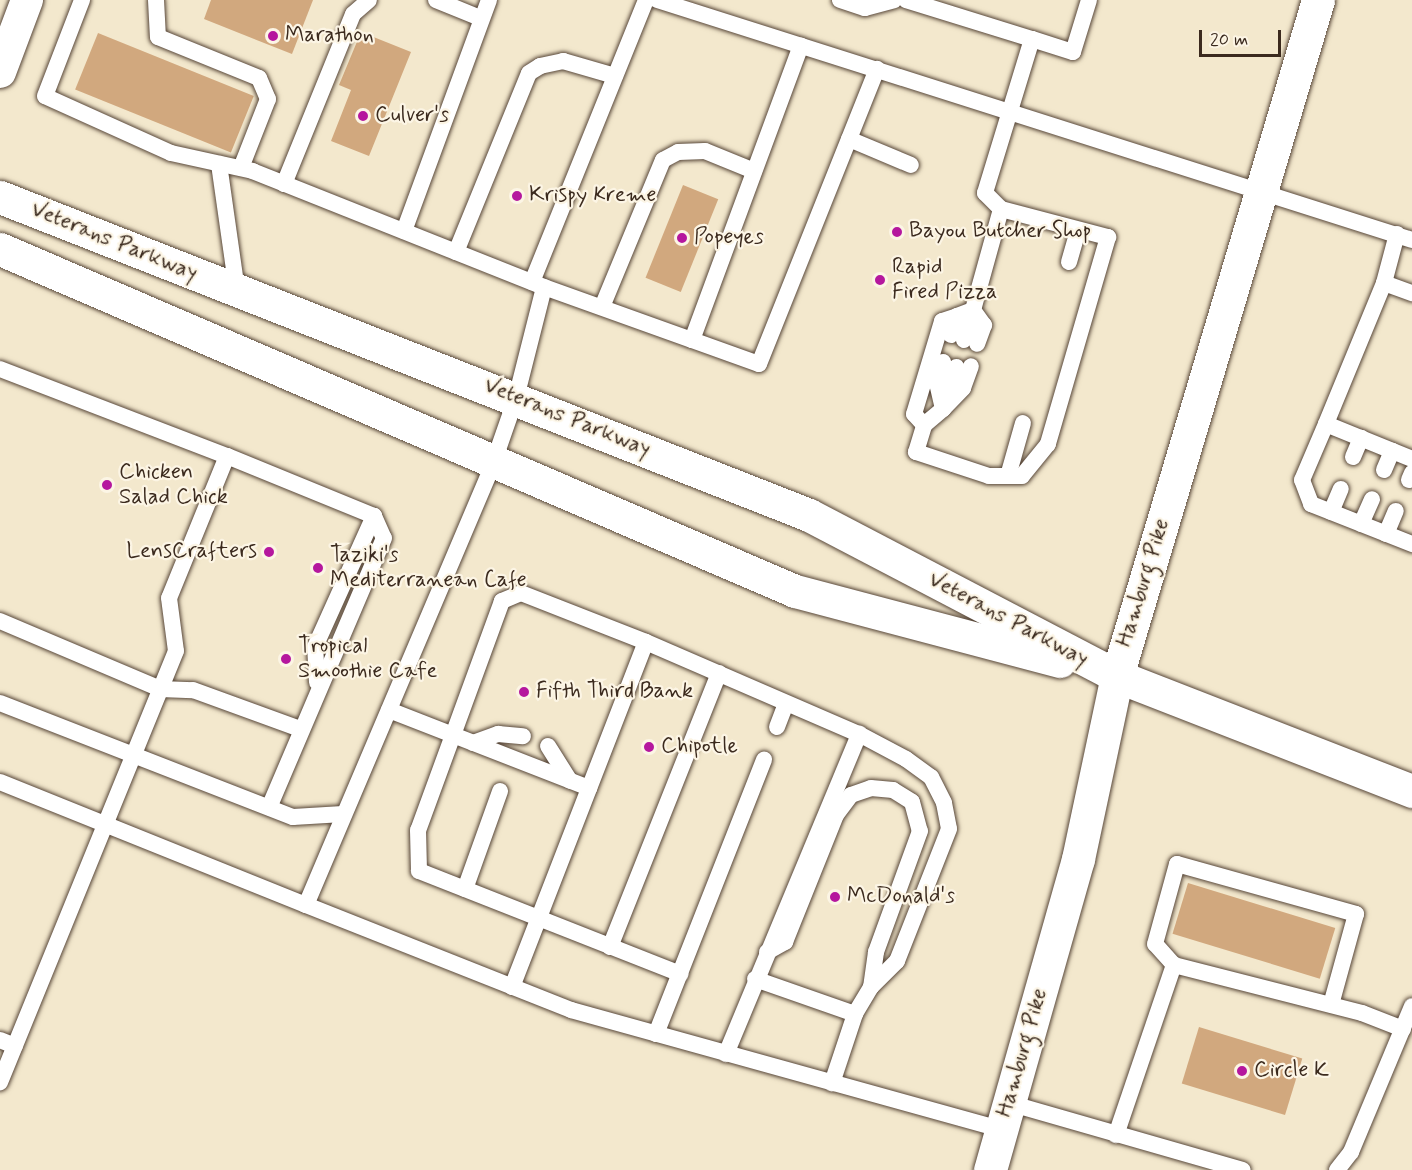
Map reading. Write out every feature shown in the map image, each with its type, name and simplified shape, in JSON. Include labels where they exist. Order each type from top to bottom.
[{"type":"main road","name":"Hamburg Pike","points":[[990,1170],[1078,859],[1116,676],[1318,0]]},
{"type":"main road","name":"Veterans Parkway","points":[[0,197],[809,515],[1116,676]]},
{"type":"main road","name":"Veterans Parkway","points":[[0,249],[493,464],[795,591],[1116,676],[1412,791]]},
{"type":"street","points":[[0,72],[27,0]]},
{"type":"lane","points":[[82,0],[45,96],[171,153],[241,168],[538,285],[759,364],[877,69]]},
{"type":"lane","points":[[156,0],[158,37],[259,78],[268,99],[241,168]]},
{"type":"lane","points":[[284,184],[353,14],[369,0]]},
{"type":"lane","points":[[436,0],[480,18]]},
{"type":"lane","points":[[404,231],[480,18],[489,0]]},
{"type":"lane","points":[[306,905],[493,464],[516,398],[538,285],[645,0]]},
{"type":"lane","points":[[657,0],[1404,237],[1302,480],[1311,504],[1412,544]]},
{"type":"lane","points":[[840,0],[865,8],[894,0]]},
{"type":"lane","points":[[906,0],[1073,52],[1089,0]]},
{"type":"lane","points":[[943,409],[937,382],[957,365],[963,388],[943,409],[924,425],[916,452],[989,476],[1022,476],[1048,444],[1108,237],[1001,210],[985,193],[1032,39]]},
{"type":"lane","points":[[692,340],[801,46]]},
{"type":"lane","points":[[456,252],[530,74],[540,66],[562,61],[615,76]]},
{"type":"lane","points":[[849,139],[910,165]]},
{"type":"lane","points":[[602,307],[663,160],[678,152],[705,151],[754,171]]},
{"type":"lane","points":[[219,164],[237,290]]},
{"type":"lane","points":[[957,316],[964,340],[1001,210]]},
{"type":"lane","points":[[1069,262],[1078,231]]},
{"type":"lane","points":[[1384,283],[1412,293]]},
{"type":"lane","points":[[924,425],[914,414],[942,321],[973,310]]},
{"type":"lane","points":[[0,369],[227,456],[374,516],[384,538],[317,687],[268,808]]},
{"type":"lane","points":[[1008,476],[1023,423]]},
{"type":"lane","points":[[1326,424],[1412,459]]},
{"type":"lane","points":[[1353,457],[1360,438]]},
{"type":"lane","points":[[1384,470],[1392,451]]},
{"type":"lane","points":[[0,1083],[8,1043],[105,824],[176,651],[169,598],[227,456]]},
{"type":"lane","points":[[1331,512],[1341,489]]},
{"type":"lane","points":[[1361,524],[1372,499]]},
{"type":"lane","points":[[1386,534],[1396,511]]},
{"type":"lane","points":[[680,974],[419,871],[418,830],[502,601],[521,593],[646,642],[859,734],[906,759],[931,777],[944,803],[949,829],[897,961],[871,987],[855,1014],[832,1083]]},
{"type":"lane","points":[[0,621],[160,689],[193,690],[300,729]]},
{"type":"lane","points":[[512,987],[646,642]]},
{"type":"lane","points":[[610,947],[718,673]]},
{"type":"lane","points":[[0,703],[293,817],[343,814]]},
{"type":"lane","points":[[777,727],[786,704]]},
{"type":"lane","points":[[389,710],[589,788]]},
{"type":"lane","points":[[473,743],[498,734],[523,736]]},
{"type":"lane","points":[[726,1054],[755,979],[859,734]]},
{"type":"lane","points":[[548,746],[570,781]]},
{"type":"lane","points":[[656,1034],[764,760]]},
{"type":"lane","points":[[0,782],[571,1010],[832,1083],[1005,1116],[1116,1134],[1243,1170]]},
{"type":"lane","points":[[767,952],[785,942],[836,815],[851,795],[871,788],[893,790],[912,802],[920,831],[876,952],[871,987]]},
{"type":"lane","points":[[465,889],[500,791]]},
{"type":"lane","points":[[1331,1005],[1356,914],[1177,864],[1155,944],[1174,965],[1331,1005],[1403,1029]]},
{"type":"lane","points":[[1116,1134],[1174,965]]},
{"type":"lane","points":[[755,979],[855,1014]]},
{"type":"lane","points":[[1336,1170],[1351,1152],[1412,1006]]},
{"type":"building","name":"Marathon","points":[[211,0],[313,0],[292,54],[204,19]]},
{"type":"building","name":"Culver's","points":[[361,32],[411,52],[369,156],[331,141],[351,90],[339,85]]},
{"type":"building","name":"Marathon","points":[[98,33],[254,96],[231,152],[75,90]]},
{"type":"building","name":"Popeyes","points":[[683,185],[718,199],[681,292],[646,278]]},
{"type":"building","points":[[1188,883],[1335,928],[1320,979],[1173,934]]},
{"type":"building","name":"Circle K","points":[[1199,1027],[1302,1059],[1285,1115],[1182,1083]]},
{"type":"place","name":"Marathon","points":[[273,36]]},
{"type":"place","name":"Culver's","points":[[363,116]]},
{"type":"place","name":"Krispy Kreme","points":[[517,196]]},
{"type":"place","name":"Bayou Butcher Shop","points":[[897,232]]},
{"type":"place","name":"Popeyes","points":[[682,238]]},
{"type":"place","name":"Rapid Fired Pizza","points":[[880,280]]},
{"type":"place","name":"Chicken Salad Chick","points":[[107,485]]},
{"type":"place","name":"LensCrafters","points":[[269,552]]},
{"type":"place","name":"Taziki's Mediterranean Cafe","points":[[318,568]]},
{"type":"place","name":"Tropical Smoothie Cafe","points":[[286,659]]},
{"type":"place","name":"Fifth Third Bank","points":[[524,692]]},
{"type":"place","name":"Chipotle","points":[[649,747]]},
{"type":"place","name":"McDonald's","points":[[835,897]]},
{"type":"place","name":"Circle K","points":[[1242,1071]]}]
